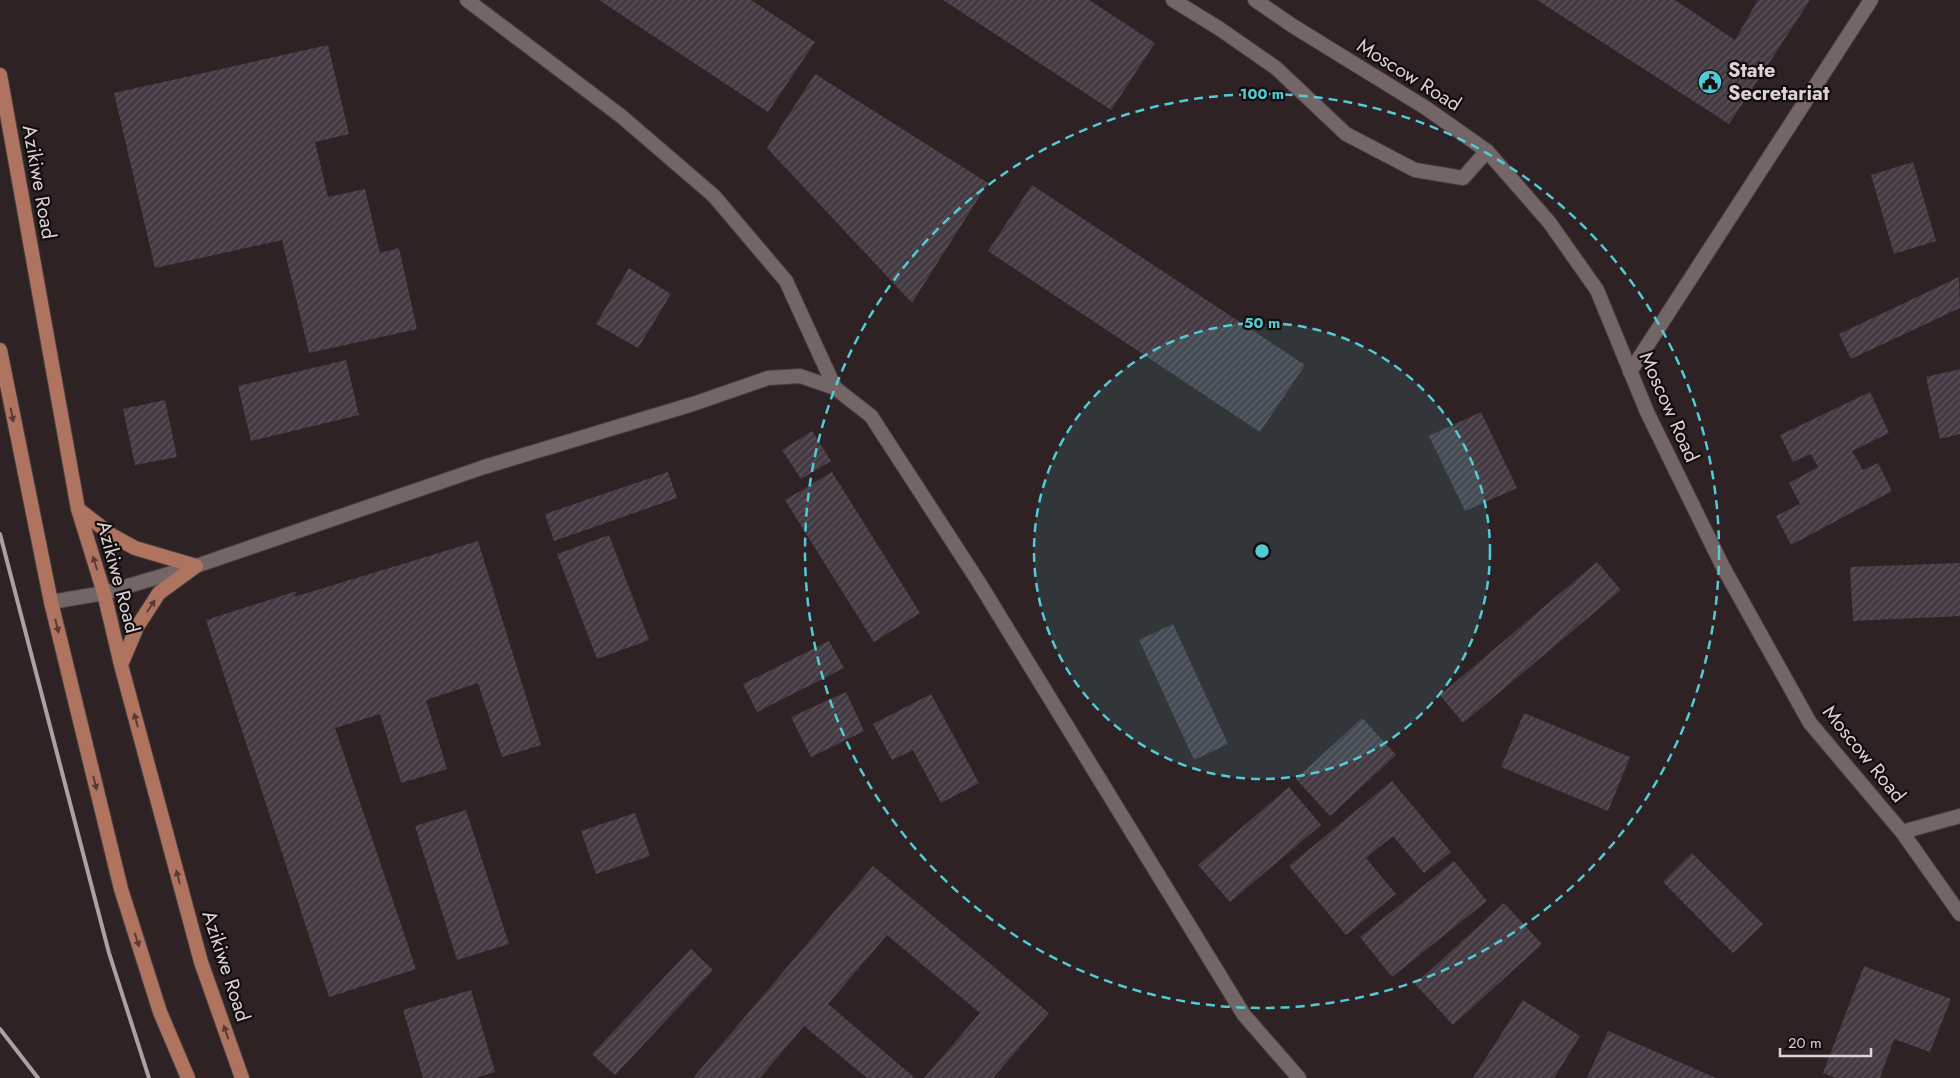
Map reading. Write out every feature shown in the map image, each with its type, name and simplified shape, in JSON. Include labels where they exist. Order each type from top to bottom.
[{"type":"main road","name":"Azikiwe Road","points":[[0,75],[78,509],[104,593],[121,665],[201,962],[242,1078]]},
{"type":"main road","points":[[0,350],[51,602],[121,889],[160,1012],[188,1078]]},
{"type":"main road","points":[[78,509],[113,536],[135,548],[196,566]]},
{"type":"main road","points":[[121,665],[137,627],[159,593],[196,566]]},
{"type":"street","points":[[467,0],[621,116],[714,196],[786,281],[835,388]]},
{"type":"street","points":[[1173,0],[1276,68],[1346,134],[1415,170],[1463,178],[1487,151]]},
{"type":"street","name":"Moscow Road","points":[[1255,0],[1459,130],[1487,151],[1550,222],[1597,290],[1647,412],[1723,567],[1810,723],[1902,832],[1960,914]]},
{"type":"street","points":[[1630,372],[1871,0]]},
{"type":"street","points":[[51,602],[104,593],[196,566],[484,467],[693,404],[768,378],[800,376],[835,388],[871,416],[978,582],[1244,1015],[1299,1078]]},
{"type":"street","points":[[1902,832],[1960,816]]},
{"type":"building","points":[[599,0],[751,0],[815,42],[768,112]]},
{"type":"building","points":[[943,0],[1089,0],[1155,43],[1111,110]]},
{"type":"building","name":"State Secretariat","points":[[1537,0],[1675,0],[1735,40],[1758,0],[1810,0],[1729,124]]},
{"type":"building","points":[[328,45],[349,134],[315,142],[328,197],[365,189],[380,253],[399,248],[417,329],[309,353],[282,240],[155,268],[114,93]]},
{"type":"building","points":[[815,74],[988,183],[912,303],[767,148]]},
{"type":"building","points":[[1913,162],[1936,241],[1894,254],[1871,175]]},
{"type":"building","points":[[1032,185],[1305,365],[1260,432],[988,251]]},
{"type":"building","points":[[629,268],[671,294],[638,348],[596,324]]},
{"type":"building","points":[[1959,277],[1960,308],[1851,359],[1839,334]]},
{"type":"building","points":[[346,360],[359,415],[251,441],[238,386]]},
{"type":"building","points":[[1960,369],[1960,434],[1940,439],[1926,377]]},
{"type":"building","points":[[1870,392],[1889,433],[1852,451],[1863,470],[1878,463],[1892,491],[1791,545],[1776,516],[1800,504],[1789,483],[1818,467],[1811,454],[1793,462],[1780,435]]},
{"type":"building","points":[[165,400],[177,457],[135,465],[123,409]]},
{"type":"building","points":[[1481,412],[1517,488],[1465,511],[1429,436]]},
{"type":"building","points":[[812,431],[831,461],[801,479],[782,450]]},
{"type":"building","points":[[668,472],[677,498],[554,541],[545,514]]},
{"type":"building","points":[[832,472],[920,613],[874,642],[785,500]]},
{"type":"building","points":[[609,535],[649,640],[597,659],[557,554]]},
{"type":"building","points":[[478,541],[541,745],[502,757],[478,683],[426,700],[447,769],[401,783],[380,714],[335,728],[416,969],[329,997],[206,620],[297,591],[294,597]]},
{"type":"building","points":[[1597,562],[1621,590],[1463,723],[1440,695]]},
{"type":"building","points":[[1960,563],[1960,616],[1853,621],[1850,567]]},
{"type":"building","points":[[1173,624],[1228,744],[1194,760],[1139,640]]},
{"type":"building","points":[[829,641],[844,668],[757,712],[743,684]]},
{"type":"building","points":[[846,692],[864,731],[811,757],[791,717]]},
{"type":"building","points":[[931,694],[979,783],[941,803],[913,750],[892,760],[873,724]]},
{"type":"building","points":[[1524,713],[1630,757],[1608,811],[1501,767]]},
{"type":"building","points":[[1362,718],[1396,755],[1330,816],[1296,779]]},
{"type":"building","points":[[1392,781],[1451,852],[1424,873],[1393,836],[1366,858],[1396,894],[1346,935],[1289,866]]},
{"type":"building","points":[[1289,787],[1321,825],[1230,902],[1198,865]]},
{"type":"building","points":[[466,810],[509,944],[457,960],[415,826]]},
{"type":"building","points":[[635,813],[650,856],[596,874],[581,831]]},
{"type":"building","points":[[1692,853],[1763,924],[1733,953],[1663,882]]},
{"type":"building","points":[[1454,861],[1487,901],[1392,977],[1360,937]]},
{"type":"building","points":[[873,866],[1049,1013],[993,1078],[924,1078],[980,1013],[887,935],[828,1004],[915,1078],[867,1078],[804,1026],[760,1078],[693,1078]]},
{"type":"building","points":[[1504,903],[1542,944],[1453,1025],[1415,984]]},
{"type":"building","points":[[691,949],[713,970],[615,1075],[592,1054]]},
{"type":"building","points":[[1864,966],[1951,999],[1930,1052],[1894,1039],[1880,1078],[1836,1078],[1823,1073]]},
{"type":"building","points":[[471,990],[495,1072],[475,1078],[423,1078],[403,1010]]},
{"type":"building","points":[[1523,1000],[1580,1036],[1554,1078],[1473,1078]]},
{"type":"building","points":[[1608,1031],[1716,1078],[1587,1078]]},
{"type":"railway","points":[[0,534],[109,953],[149,1078]]},
{"type":"railway","points":[[0,1029],[38,1078]]},
{"type":"place","name":"State Secretariat","points":[[1710,82]]}]
